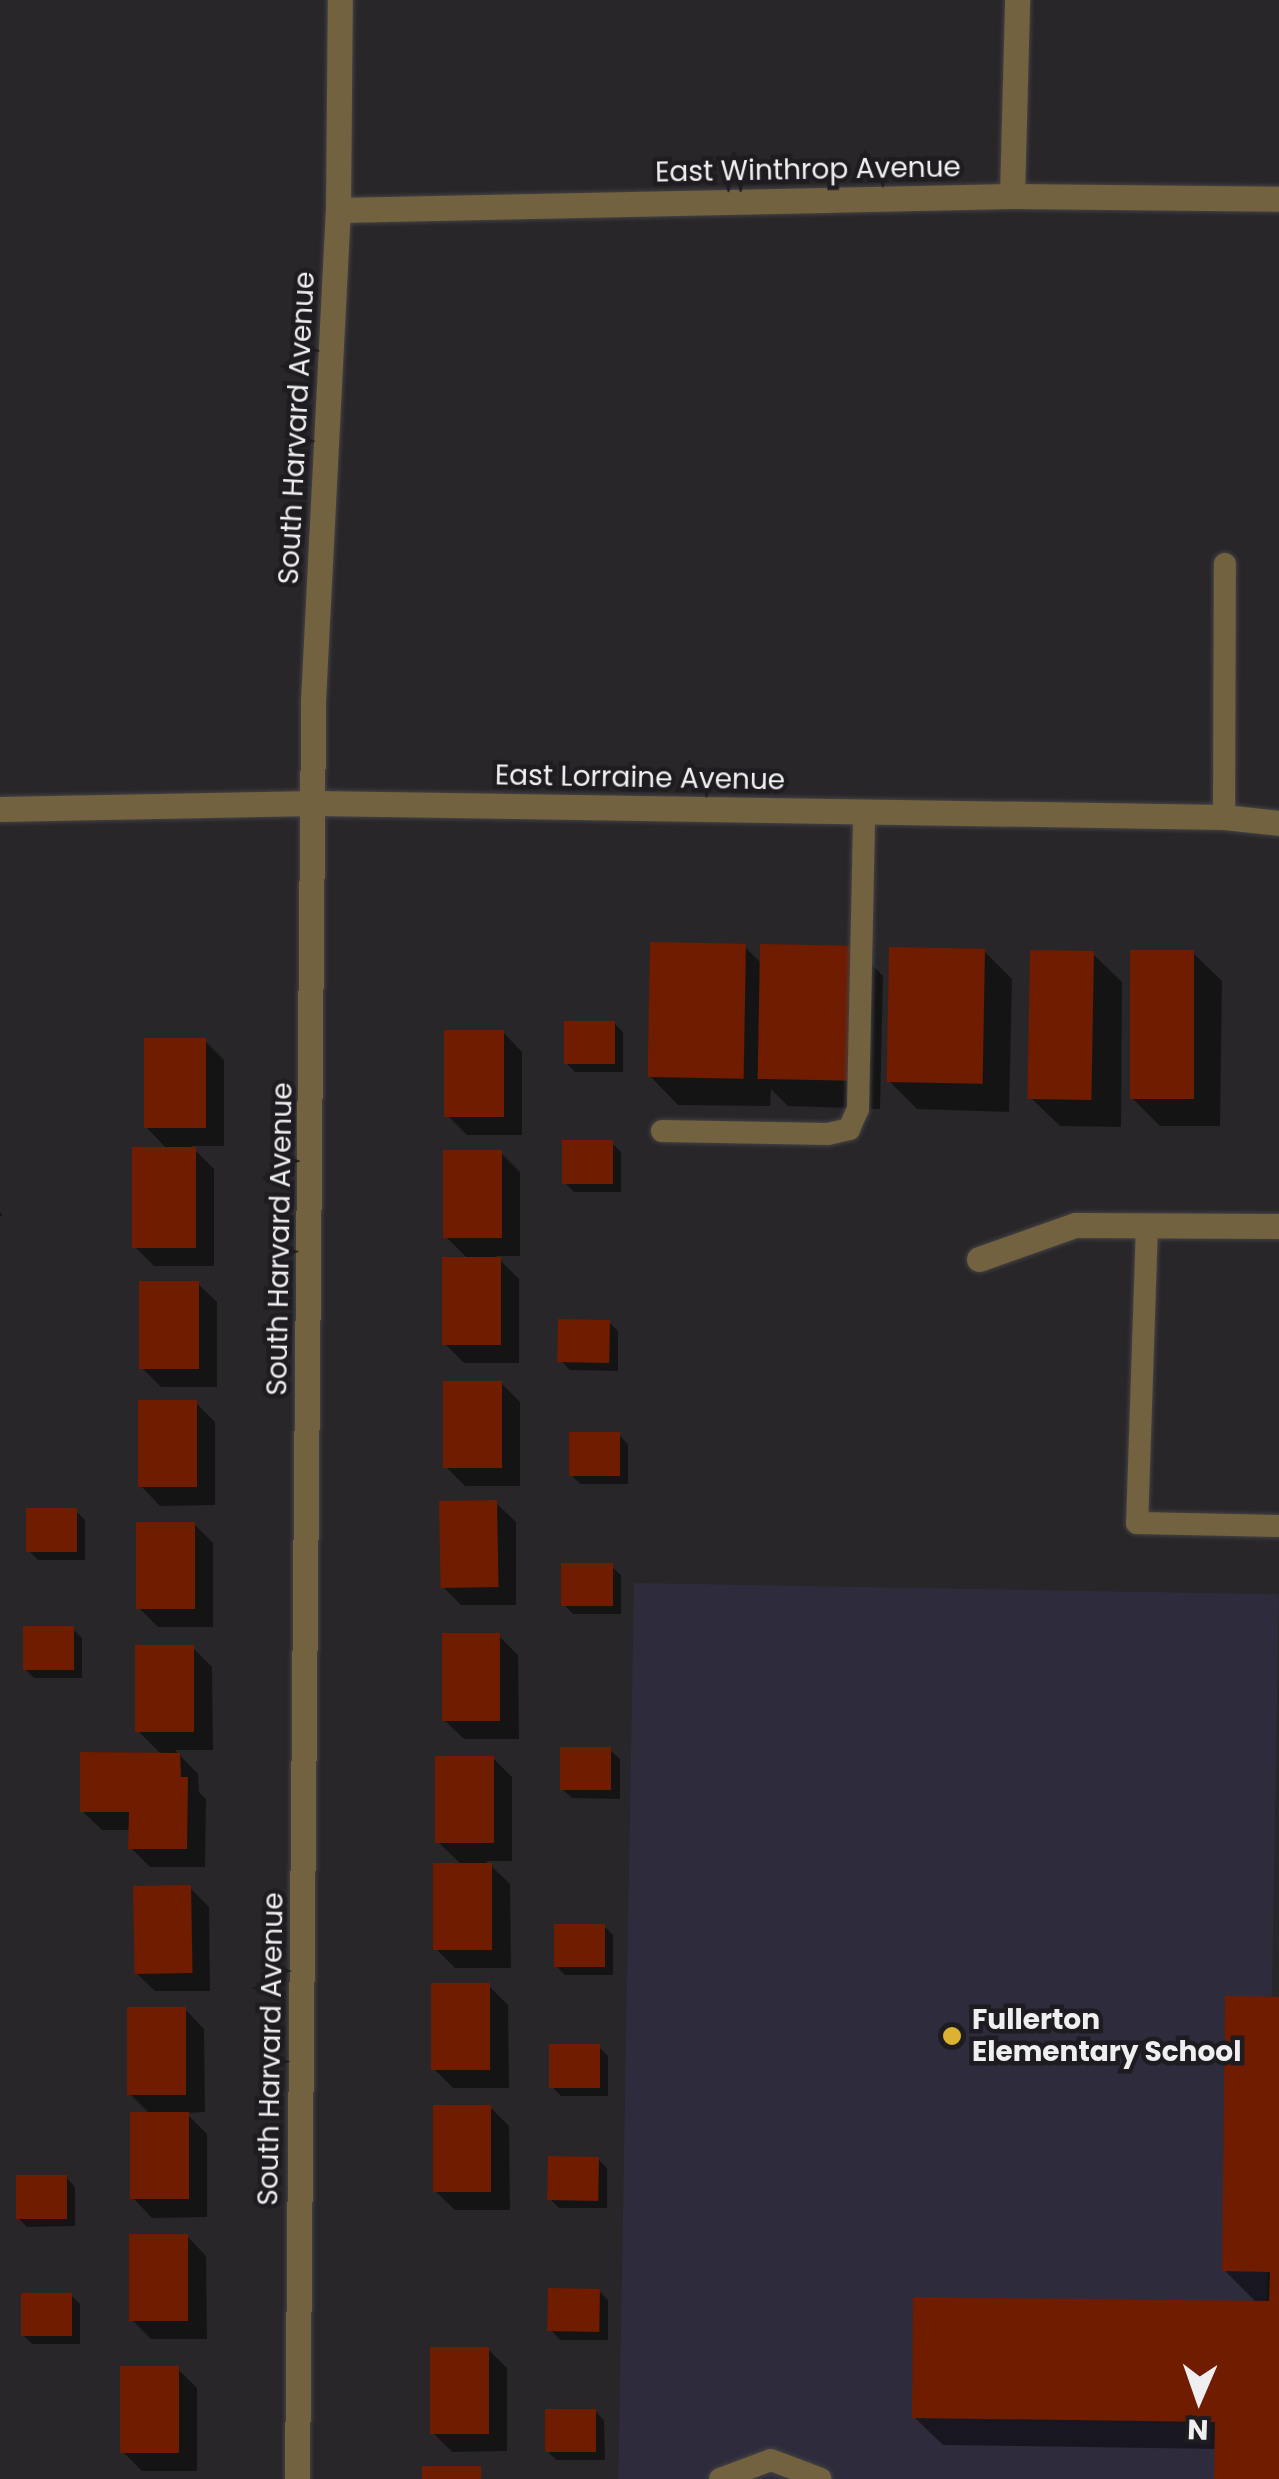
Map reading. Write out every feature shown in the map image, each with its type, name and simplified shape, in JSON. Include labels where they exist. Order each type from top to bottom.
[{"type":"street","name":"South Harvard Avenue","points":[[297,2479],[313,701],[338,210],[340,0]]},
{"type":"street","points":[[1012,196],[1017,0]]},
{"type":"street","name":"East Winthrop Avenue","points":[[338,210],[1012,196],[1279,200]]},
{"type":"street","name":"East Lorraine Avenue","points":[[0,809],[315,803],[1224,817],[1279,823]]},
{"type":"street","points":[[979,1259],[1074,1225],[1279,1226]]},
{"type":"lane","points":[[1224,564],[1224,817]]},
{"type":"lane","points":[[662,1130],[828,1134],[849,1129],[858,1109],[864,811]]},
{"type":"lane","points":[[1147,1225],[1137,1523],[1279,1526]]},
{"type":"lane","points":[[720,2479],[770,2460],[821,2479]]},
{"type":"shaded area","name":"Fullerton Elementary School","points":[[634,1583],[1279,1594],[1263,2479],[618,2479]]},
{"type":"building","points":[[650,942],[746,944],[744,1079],[648,1077]]},
{"type":"building","points":[[760,944],[856,946],[854,1081],[758,1079]]},
{"type":"building","points":[[889,947],[985,949],[983,1084],[887,1082]]},
{"type":"building","points":[[1030,950],[1094,951],[1091,1100],[1027,1099]]},
{"type":"building","points":[[1130,950],[1194,950],[1194,1099],[1130,1099]]},
{"type":"building","points":[[564,1021],[615,1021],[615,1064],[564,1064]]},
{"type":"building","points":[[444,1030],[504,1030],[504,1117],[444,1117]]},
{"type":"building","points":[[144,1038],[206,1038],[206,1128],[144,1128]]},
{"type":"building","points":[[562,1140],[613,1140],[613,1184],[562,1184]]},
{"type":"building","points":[[132,1147],[196,1147],[196,1248],[132,1248]]},
{"type":"building","points":[[443,1150],[502,1150],[502,1238],[443,1238]]},
{"type":"building","points":[[442,1257],[501,1257],[501,1345],[442,1345]]},
{"type":"building","points":[[139,1281],[199,1281],[199,1369],[139,1369]]},
{"type":"building","points":[[558,1319],[610,1320],[609,1363],[557,1362]]},
{"type":"building","points":[[443,1381],[502,1381],[502,1468],[443,1468]]},
{"type":"building","points":[[138,1400],[197,1400],[197,1487],[138,1487]]},
{"type":"building","points":[[569,1432],[620,1432],[620,1476],[569,1476]]},
{"type":"building","points":[[497,1500],[499,1587],[441,1588],[439,1501]]},
{"type":"building","points":[[26,1508],[77,1508],[77,1552],[26,1552]]},
{"type":"building","points":[[136,1522],[195,1522],[195,1609],[136,1609]]},
{"type":"building","points":[[561,1563],[613,1563],[613,1606],[561,1606]]},
{"type":"building","points":[[23,1626],[74,1626],[74,1670],[23,1670]]},
{"type":"building","points":[[442,1633],[500,1633],[500,1721],[442,1721]]},
{"type":"building","points":[[135,1645],[194,1645],[194,1732],[135,1732]]},
{"type":"building","points":[[560,1747],[611,1747],[611,1790],[560,1790]]},
{"type":"building","points":[[80,1752],[180,1753],[181,1777],[188,1777],[187,1849],[128,1849],[129,1812],[80,1812]]},
{"type":"building","points":[[435,1756],[494,1756],[494,1843],[435,1843]]},
{"type":"building","points":[[433,1863],[492,1863],[492,1950],[433,1950]]},
{"type":"building","points":[[191,1885],[193,1973],[135,1974],[133,1886]]},
{"type":"building","points":[[554,1924],[605,1924],[605,1967],[554,1967]]},
{"type":"building","points":[[431,1983],[490,1983],[490,2070],[431,2070]]},
{"type":"building","points":[[1225,1996],[1279,1997],[1279,2479],[1214,2479],[1215,2422],[912,2418],[913,2297],[1269,2301],[1270,2272],[1222,2271]]},
{"type":"building","points":[[127,2007],[186,2007],[186,2095],[127,2095]]},
{"type":"building","points":[[549,2044],[600,2044],[600,2088],[549,2088]]},
{"type":"building","points":[[433,2105],[491,2105],[491,2192],[433,2192]]},
{"type":"building","points":[[130,2112],[189,2112],[189,2199],[130,2199]]},
{"type":"building","points":[[548,2156],[599,2157],[598,2201],[547,2200]]},
{"type":"building","points":[[16,2175],[67,2175],[67,2219],[16,2219]]},
{"type":"building","points":[[129,2234],[188,2234],[188,2321],[129,2321]]},
{"type":"building","points":[[548,2288],[600,2289],[599,2332],[547,2331]]},
{"type":"building","points":[[21,2293],[72,2293],[72,2336],[21,2336]]},
{"type":"building","points":[[430,2347],[489,2347],[489,2434],[430,2434]]},
{"type":"building","points":[[120,2366],[179,2366],[179,2453],[120,2453]]},
{"type":"building","points":[[545,2409],[596,2409],[596,2452],[545,2452]]},
{"type":"building","points":[[422,2466],[481,2466],[481,2479],[422,2479]]},
{"type":"place","name":"Fullerton Elementary School","points":[[952,2036]]}]
